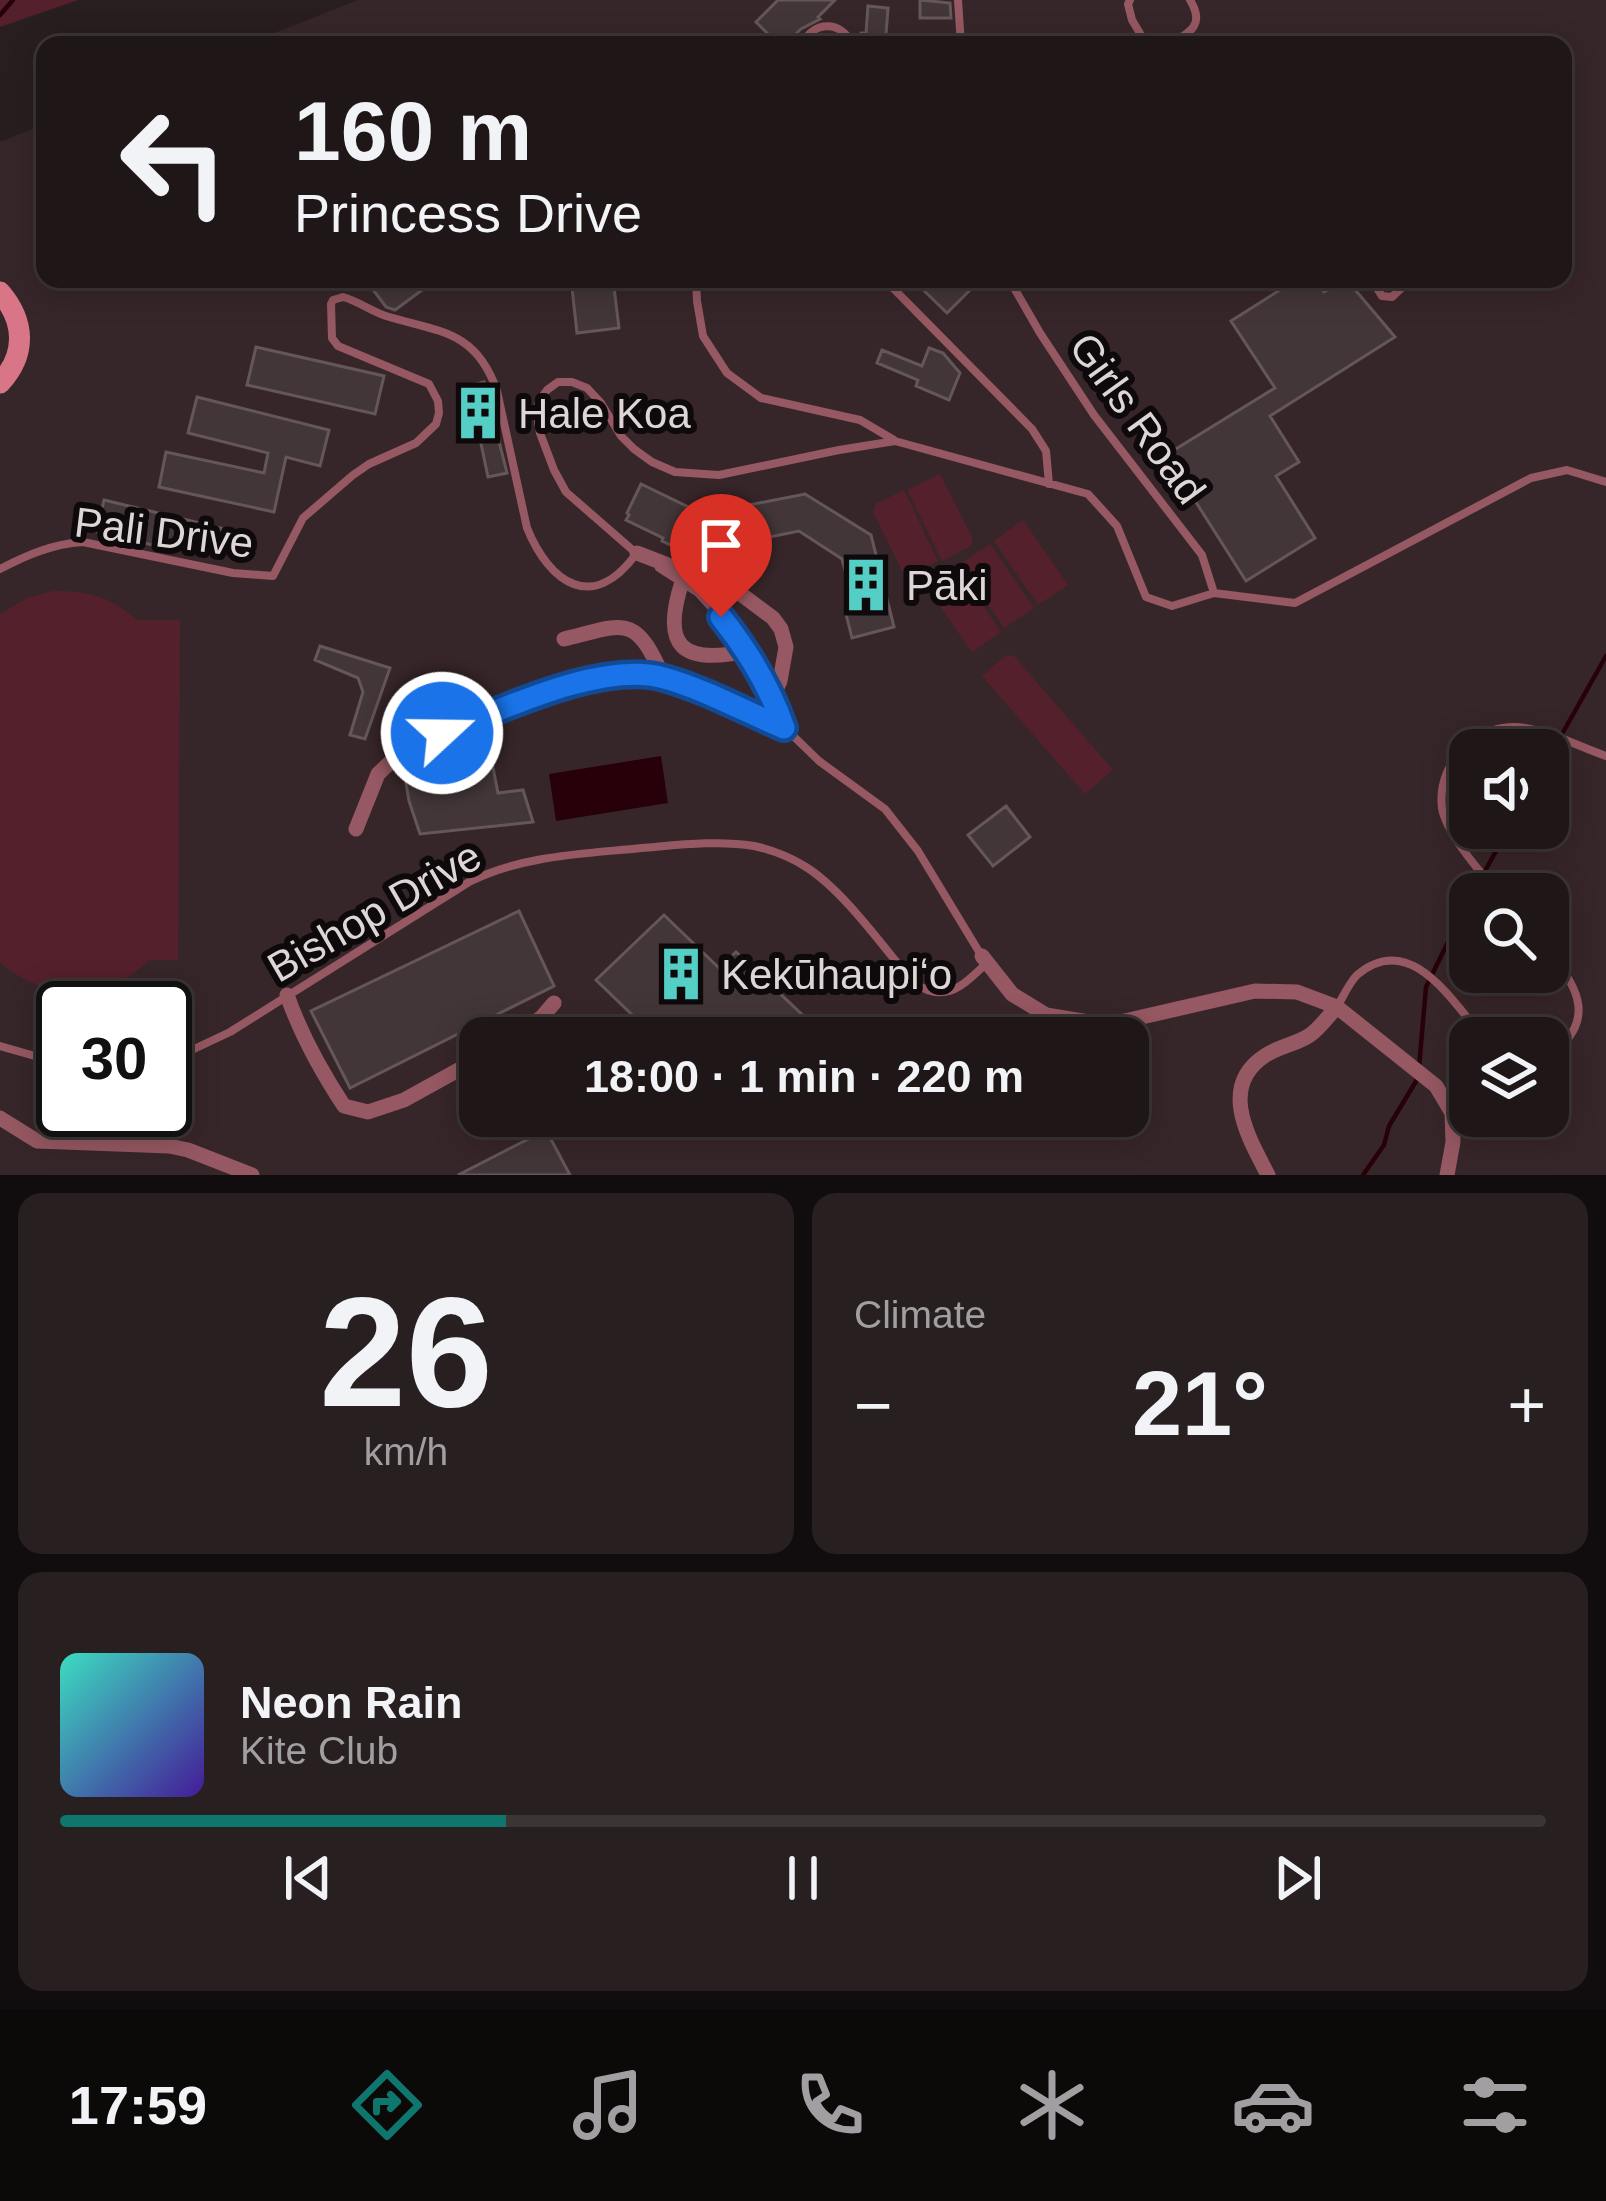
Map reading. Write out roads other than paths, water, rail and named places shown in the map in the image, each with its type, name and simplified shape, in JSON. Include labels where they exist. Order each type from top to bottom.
[{"type":"street","points":[[0,292],[15,314],[20,343],[16,361],[0,382]]},
{"type":"street","points":[[637,553],[726,583],[773,618],[786,647],[773,696]]},
{"type":"street","points":[[682,582],[672,614],[673,633],[684,647],[699,656],[716,658],[746,651]]},
{"type":"street","points":[[564,639],[630,627],[648,645],[663,677]]},
{"type":"street","points":[[356,830],[378,774],[395,754],[584,680],[627,674],[663,677],[784,728]]},
{"type":"street","points":[[985,959],[1012,994],[1046,1015],[1107,1025],[1255,991],[1297,992],[1337,1007],[1436,1086],[1452,1113],[1447,1175]]},
{"type":"street","points":[[287,995],[322,1073],[344,1106],[368,1112],[404,1100],[459,1070]]},
{"type":"street","points":[[542,1017],[554,1003]]},
{"type":"street","points":[[1268,1175],[1242,1124],[1243,1085],[1257,1063],[1308,1036],[1337,1007]]},
{"type":"street","points":[[0,1118],[37,1141],[179,1148],[252,1175]]},
{"type":"lane","points":[[958,0],[960,36]]},
{"type":"lane","points":[[1130,0],[1132,20],[1142,36]]},
{"type":"lane","points":[[1184,36],[1196,22],[1197,11],[1190,0]]},
{"type":"lane","points":[[809,36],[814,29],[830,26],[847,36]]},
{"type":"lane","points":[[696,288],[703,336],[727,373],[761,398],[860,420],[896,441],[1088,494],[1118,526],[1146,597],[1172,606],[1214,593],[1295,603],[1531,478],[1567,470],[1606,482]]},
{"type":"lane","points":[[893,288],[1032,429],[1046,451],[1049,484]]},
{"type":"lane","name":"Girls Road","points":[[1015,288],[1094,416],[1202,555],[1214,593]]},
{"type":"lane","points":[[1377,288],[1382,296],[1392,297],[1402,288]]},
{"type":"lane","name":"Pali Drive","points":[[0,569],[39,550],[83,542],[232,573],[274,576],[302,518],[369,464],[429,434],[439,413],[435,391],[423,379],[338,346],[332,338],[331,304],[343,296],[382,315],[441,330],[477,354],[497,391],[527,528],[557,574],[584,586],[605,585],[637,553]]},
{"type":"lane","points":[[896,441],[719,476],[686,474],[662,467],[634,449],[601,403],[587,388],[572,382],[558,382],[547,390],[537,415],[566,492],[637,553],[711,606],[773,696],[784,728],[819,761],[885,809],[918,851],[985,959]]},
{"type":"lane","points":[[1481,873],[1442,811],[1443,784],[1466,744],[1493,729],[1524,728],[1606,756]]},
{"type":"lane","name":"Bishop Drive","points":[[192,1049],[212,1042],[442,897],[497,870],[560,856],[685,844],[749,845],[803,865],[832,888],[913,982],[928,992],[956,989],[985,959]]},
{"type":"lane","points":[[1337,1007],[1355,976],[1381,961],[1406,962],[1425,970],[1466,1017]]},
{"type":"lane","points":[[1569,975],[1580,1014],[1569,1038]]},
{"type":"lane","points":[[0,1046],[36,1056]]},
{"type":"waterway","points":[[0,15],[13,0]]},
{"type":"waterway","points":[[1565,729],[1606,656]]},
{"type":"waterway","points":[[1484,873],[1497,849]]},
{"type":"waterway","points":[[1419,1067],[1426,987],[1449,940]]},
{"type":"waterway","points":[[1363,1175],[1418,1078]]},
{"type":"place","name":"Hale Koa","points":[[478,413]]},
{"type":"place","name":"Pāki","points":[[866,585]]},
{"type":"place","name":"Kekūhaupiʻo","points":[[681,974]]}]
